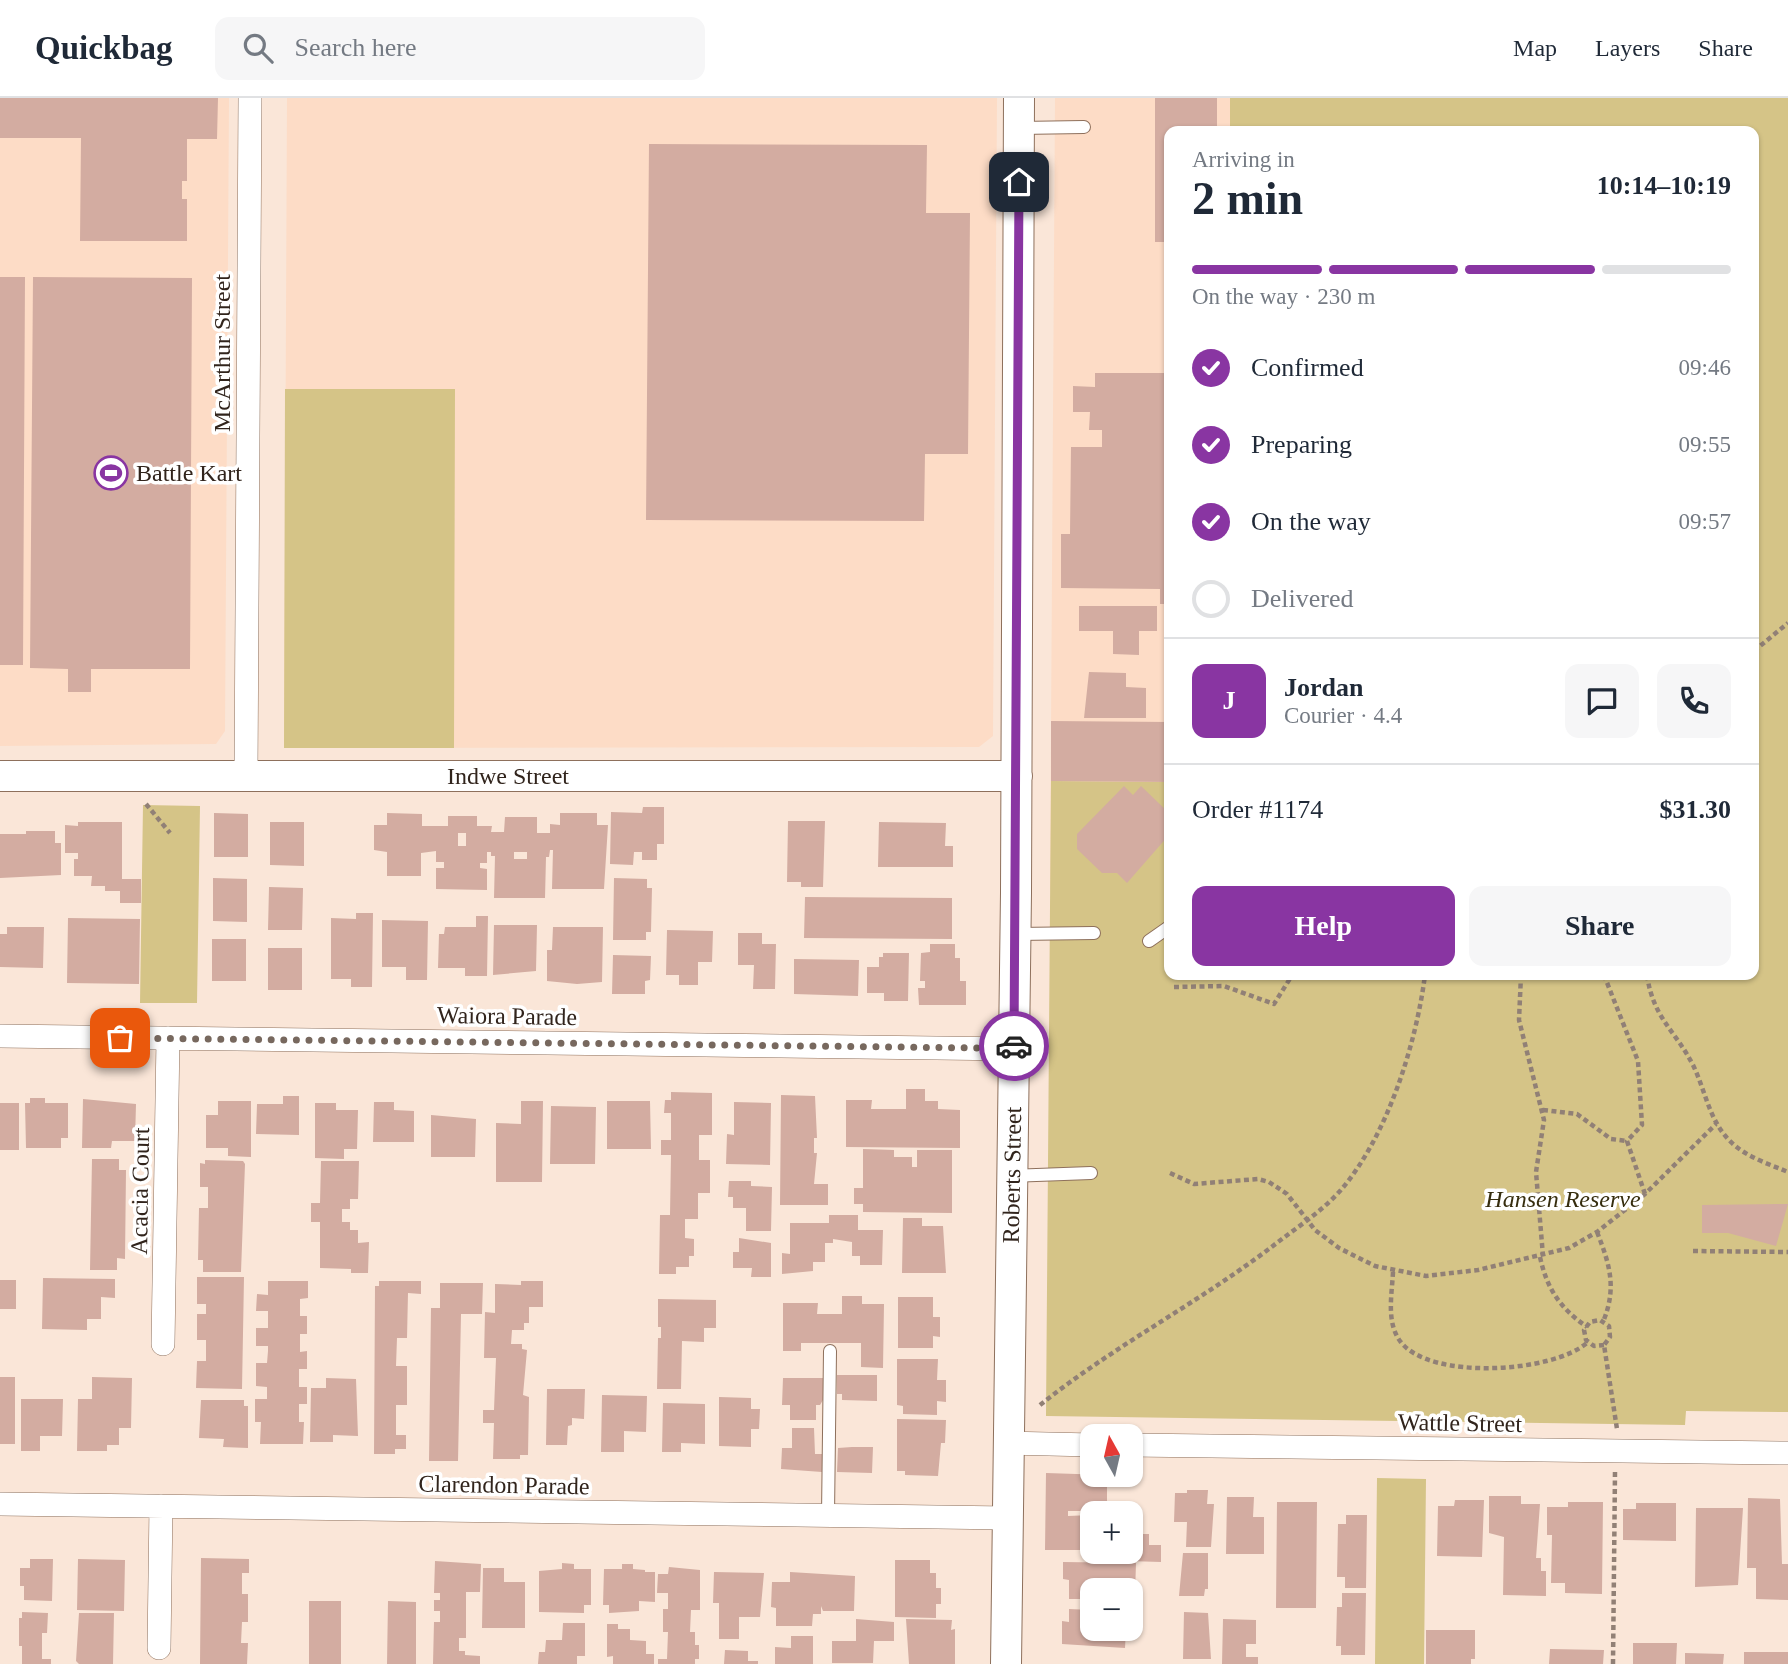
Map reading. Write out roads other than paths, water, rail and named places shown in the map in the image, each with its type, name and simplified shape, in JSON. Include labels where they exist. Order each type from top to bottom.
[{"type":"street","name":"McArthur Street","points":[[247,776],[250,98]]},
{"type":"street","name":"Roberts Street","points":[[1006,1664],[1017,776],[1019,98]]},
{"type":"street","name":"Indwe Street","points":[[0,776],[1017,776]]},
{"type":"street","name":"Waiora Parade","points":[[0,1036],[1014,1049]]},
{"type":"street","name":"Acacia Court","points":[[163,1344],[168,1038]]},
{"type":"street","points":[[1008,1443],[1080,1445]]},
{"type":"street","name":"Wattle Street","points":[[1143,1445],[1788,1453]]},
{"type":"street","name":"Clarendon Parade","points":[[0,1504],[1007,1518]]},
{"type":"street","points":[[159,1648],[161,1506]]},
{"type":"lane","points":[[1019,128],[1084,127]]},
{"type":"lane","points":[[1149,941],[1164,930]]},
{"type":"lane","points":[[1015,934],[1094,933]]},
{"type":"lane","points":[[1012,1176],[1091,1173]]},
{"type":"lane","points":[[828,1515],[830,1351]]},
{"type":"place","name":"Battle Kart","points":[[111,473]]},
{"type":"park label","name":"Hansen Reserve","points":[[1563,1199]]}]
